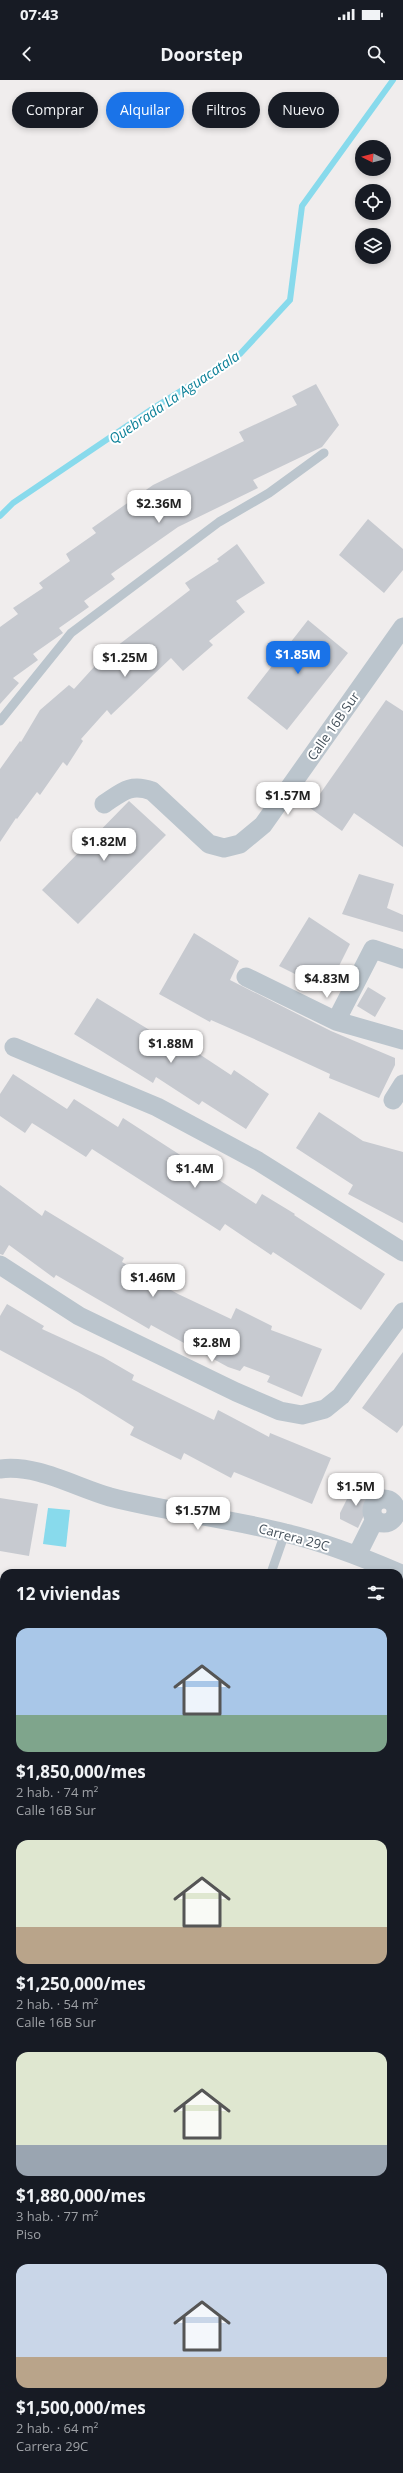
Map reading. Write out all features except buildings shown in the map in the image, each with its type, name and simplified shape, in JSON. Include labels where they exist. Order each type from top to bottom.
[{"type":"street","name":"Calle 16B Sur","points":[[104,804],[128,788],[141,787],[152,791],[209,844],[224,848],[240,844],[263,825],[403,627]]},
{"type":"street","points":[[336,1021],[373,949],[403,960]]},
{"type":"street","points":[[246,977],[336,1021],[403,1040]]},
{"type":"street","points":[[14,1047],[164,1110],[258,1161],[403,1252]]},
{"type":"street","points":[[393,1100],[403,1084]]},
{"type":"street","points":[[0,1265],[79,1316],[236,1392],[280,1410],[302,1414],[325,1409],[341,1396],[403,1312]]},
{"type":"street","name":"Carrera 29C","points":[[0,1469],[35,1471],[111,1497],[286,1533],[357,1555],[390,1569]]},
{"type":"street","points":[[357,1555],[375,1519]]},
{"type":"lane","points":[[0,721],[72,633],[219,522],[269,493],[324,453]]},
{"type":"lane","points":[[272,1569],[286,1533]]},
{"type":"water","points":[[48,1508],[70,1510],[66,1547],[43,1544]]},
{"type":"waterway","name":"Quebrada La Aguacatala","points":[[0,516],[13,503],[155,407],[240,354],[290,300],[302,206],[393,80]]}]
